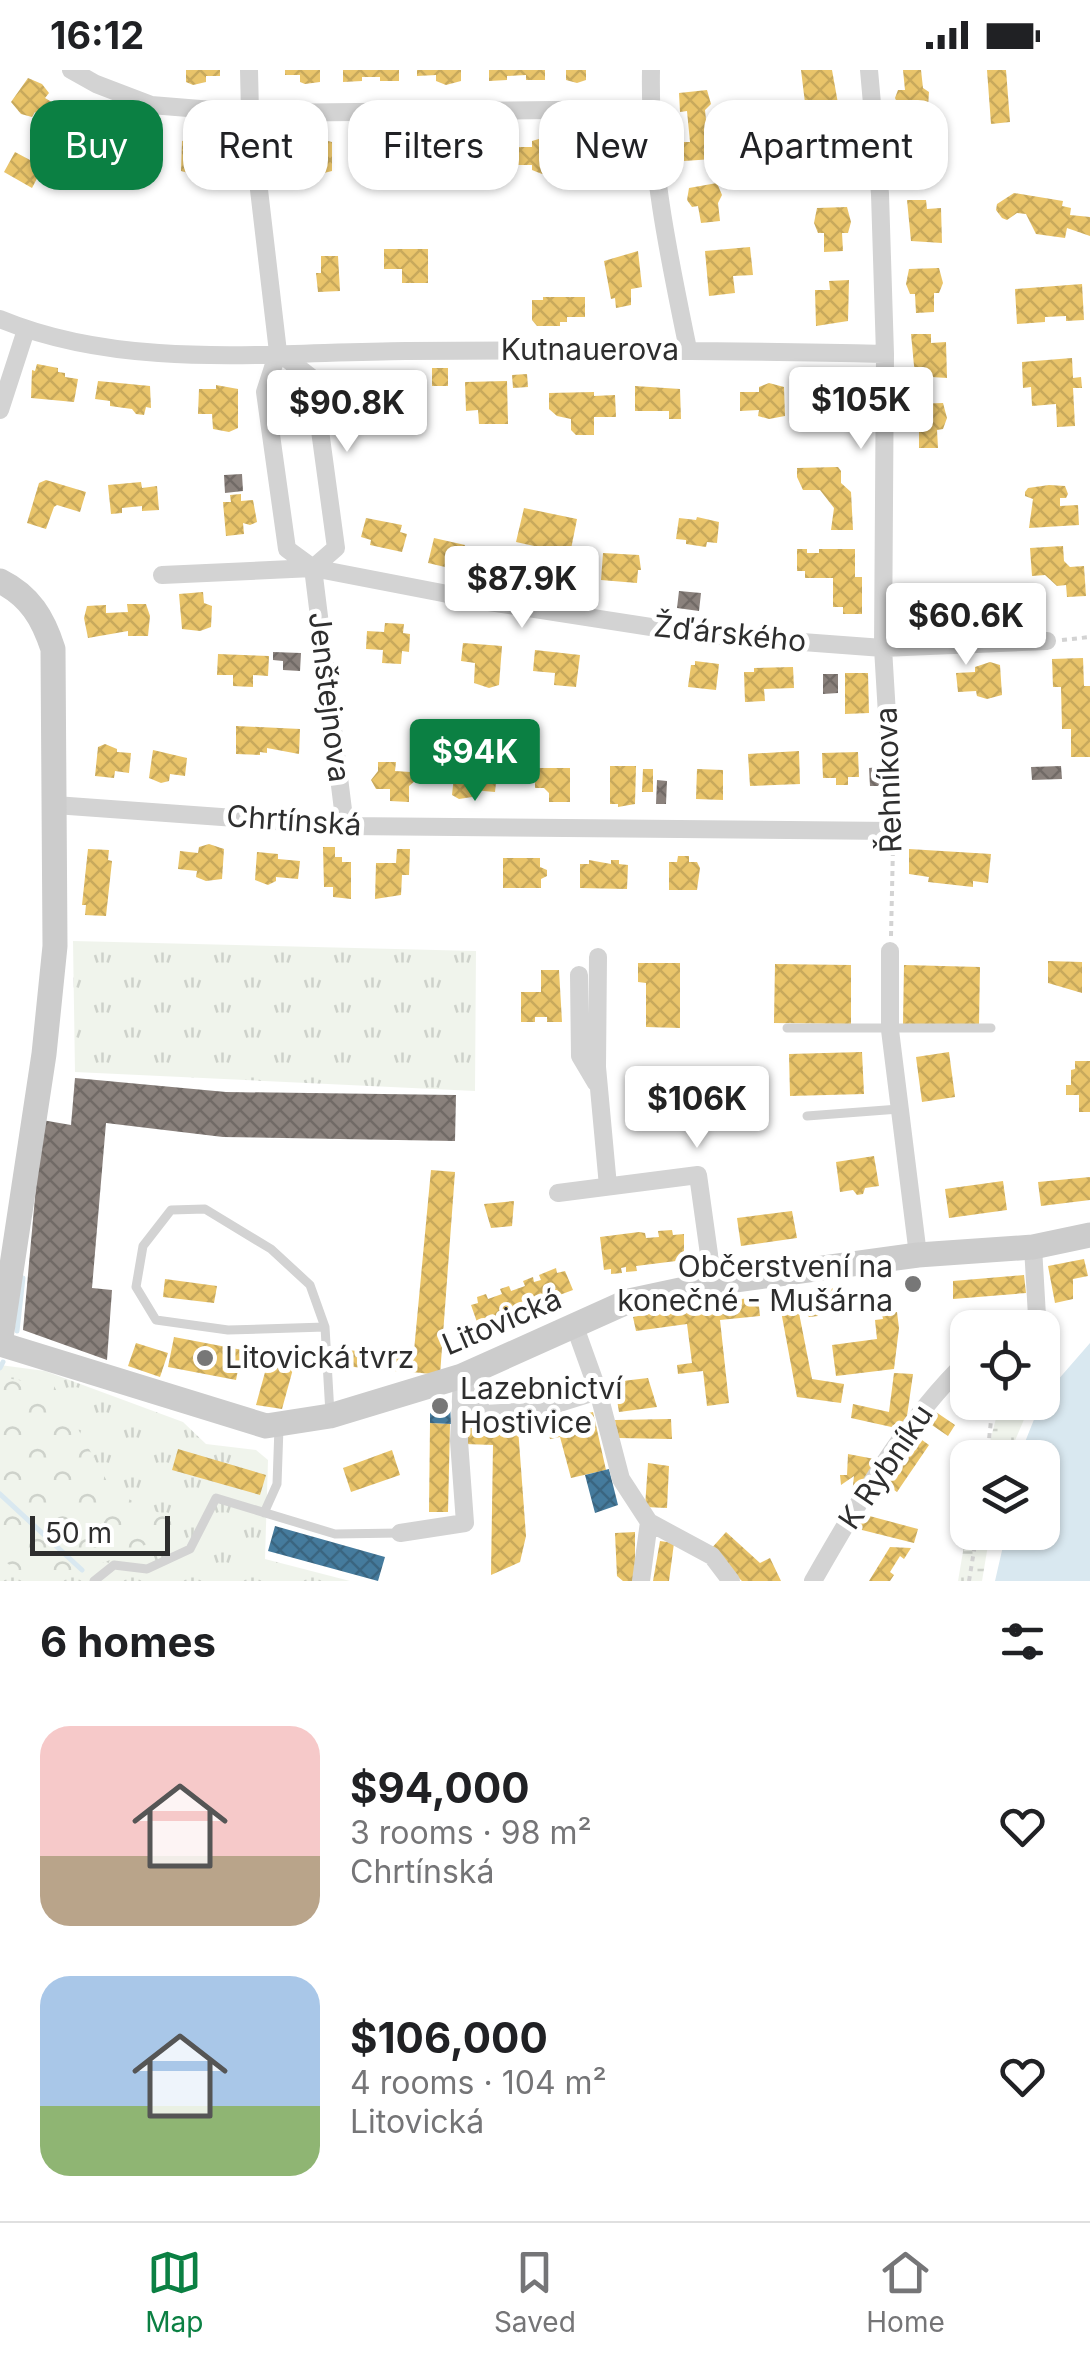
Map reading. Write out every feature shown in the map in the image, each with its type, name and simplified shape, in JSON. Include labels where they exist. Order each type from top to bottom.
[{"type":"street","points":[[71,70],[150,105],[183,108]]},
{"type":"street","name":"Jenštejnova","points":[[249,70],[250,100]]},
{"type":"street","points":[[650,100],[651,70]]},
{"type":"street","name":"Řehníkova","points":[[869,70],[880,194],[885,354],[884,648],[894,831]]},
{"type":"street","points":[[328,112],[539,110]]},
{"type":"street","name":"Jenštejnova","points":[[259,190],[278,352],[265,392],[286,549],[313,568],[346,826]]},
{"type":"street","points":[[659,190],[665,239],[688,349]]},
{"type":"street","name":"Kutnauerova","points":[[0,319],[98,349],[184,355],[688,349],[885,354]]},
{"type":"street","points":[[0,410],[26,330]]},
{"type":"street","name":"Jenštejnova","points":[[278,352],[314,379],[336,548],[313,568]]},
{"type":"street","name":"Žďárského","points":[[162,575],[313,568],[489,602],[696,634],[884,648],[1047,641]]},
{"type":"street","points":[[0,580],[18,590],[42,617],[54,649],[56,946],[44,1054],[0,1344]]},
{"type":"street","name":"Chrtínská","points":[[55,804],[346,826],[894,831]]},
{"type":"street","points":[[890,951],[890,1030],[918,1255]]},
{"type":"street","points":[[598,957],[599,1088],[608,1186]]},
{"type":"street","points":[[579,975],[580,1056],[599,1088]]},
{"type":"street","points":[[558,1192],[698,1175],[713,1283]]},
{"type":"street","name":"Litovická","points":[[0,1344],[266,1426],[330,1416],[462,1376],[629,1301],[713,1283],[918,1255],[1033,1248],[1090,1235]]},
{"type":"street","points":[[1033,1248],[1037,1310]]},
{"type":"street","points":[[576,1328],[598,1391],[621,1479],[649,1522],[712,1556],[731,1581]]},
{"type":"street","points":[[462,1376],[484,1414],[534,1411],[598,1391]]},
{"type":"street","points":[[400,1533],[465,1523],[459,1441],[462,1376]]},
{"type":"street","name":"K Rybníku","points":[[814,1581],[878,1474],[950,1377]]},
{"type":"street","points":[[641,1581],[649,1522]]},
{"type":"lane","points":[[787,1028],[991,1028]]},
{"type":"lane","points":[[808,1116],[899,1109]]},
{"type":"lane","points":[[325,1327],[228,1330],[156,1320],[136,1287],[143,1246],[171,1210],[206,1210],[271,1248],[310,1285],[325,1327],[330,1416]]},
{"type":"lane","points":[[264,1512],[277,1484],[279,1424]]},
{"type":"lane","points":[[94,1581],[114,1564],[147,1568],[190,1549],[216,1498],[335,1534],[400,1533]]},
{"type":"path","points":[[1047,641],[1090,637]]},
{"type":"path","name":"Řehníkova","points":[[890,951],[894,831]]},
{"type":"path","points":[[969,1581],[974,1550]]},
{"type":"green space","points":[[73,941],[476,951],[475,1091],[75,1072]]},
{"type":"green space","points":[[0,1365],[45,1371],[183,1422],[206,1444],[256,1450],[268,1460],[265,1559],[350,1581],[0,1581]]},
{"type":"green space","points":[[0,1377],[54,1386],[113,1492],[188,1526],[54,1579],[35,1579],[4,1561],[0,1557]]},
{"type":"green space","points":[[996,1420],[1024,1420],[1015,1440],[990,1440]]},
{"type":"green space","points":[[963,1550],[987,1550],[982,1581],[958,1581]]},
{"type":"shaded area","points":[[1090,1343],[1090,1581],[995,1581],[1002,1550],[1060,1550],[1060,1440],[1026,1440],[1034,1420],[1060,1420],[1060,1377]]},
{"type":"building: Homes","points":[[186,70],[220,70],[220,76],[206,76],[206,82],[193,85],[186,82]]},
{"type":"building: Homes","points":[[285,70],[320,70],[320,82],[305,84],[300,82],[300,75],[285,75]]},
{"type":"building: Homes","points":[[343,70],[399,70],[399,81],[362,77],[362,81],[343,82]]},
{"type":"building: Homes","points":[[417,70],[461,70],[461,81],[446,85],[436,81],[436,75],[417,76]]},
{"type":"building: Homes","points":[[489,70],[545,70],[545,80],[526,80],[526,75],[489,81]]},
{"type":"building: Homes","points":[[566,70],[586,70],[586,80],[566,80]]},
{"type":"building: Homes","points":[[801,70],[832,70],[837,100],[805,100]]},
{"type":"building: Homes","points":[[903,70],[921,70],[928,100],[896,100],[898,90],[905,90]]},
{"type":"building: Homes","points":[[987,70],[1006,70],[1010,122],[991,124]]},
{"type":"building: Homes","points":[[28,78],[42,84],[49,93],[45,98],[48,100],[30,100],[30,116],[21,114],[11,102]]},
{"type":"building: Homes","points":[[707,90],[710,100],[704,100],[704,160],[684,161],[684,142],[690,142],[687,111],[679,93]]},
{"type":"building: Homes","points":[[539,139],[539,173],[532,170],[532,165],[519,165],[519,147],[532,147],[532,141]]},
{"type":"building: Homes","points":[[328,141],[332,142],[332,171],[328,172]]},
{"type":"building: Homes","points":[[15,152],[30,160],[30,187],[4,172]]},
{"type":"building: Homes","points":[[704,185],[704,190],[720,190],[720,221],[701,223],[698,206],[692,207],[687,200],[689,188]]},
{"type":"building: Homes","points":[[1014,193],[1063,201],[1062,206],[1071,208],[1070,215],[1090,217],[1090,236],[1067,228],[1065,238],[1036,234],[1026,214],[1002,218],[997,204]]},
{"type":"building: Homes","points":[[907,200],[926,200],[927,209],[941,208],[942,243],[911,241]]},
{"type":"building: Homes","points":[[847,207],[851,222],[848,233],[842,233],[843,251],[824,252],[824,233],[818,233],[814,223],[817,208]]},
{"type":"building: Homes","points":[[750,247],[753,275],[733,276],[735,293],[709,296],[705,251]]},
{"type":"building: Homes","points":[[384,249],[428,249],[428,283],[402,283],[402,269],[384,269]]},
{"type":"building: Homes","points":[[638,251],[642,287],[631,289],[631,305],[616,308],[604,261]]},
{"type":"building: Homes","points":[[321,256],[338,256],[340,291],[318,292],[316,273],[321,273]]},
{"type":"building: Homes","points":[[939,268],[943,283],[939,293],[934,293],[934,312],[916,313],[915,294],[910,294],[906,284],[909,269]]},
{"type":"building: Homes","points":[[849,280],[848,321],[816,326],[815,290],[830,290],[829,281]]},
{"type":"building: Homes","points":[[1082,284],[1084,320],[1045,317],[1045,322],[1017,324],[1015,289]]},
{"type":"building: Homes","points":[[585,297],[585,317],[567,317],[567,322],[560,322],[560,326],[537,326],[532,320],[532,300]]},
{"type":"building: Homes","points":[[911,334],[931,334],[931,343],[946,342],[947,378],[915,376]]},
{"type":"building: Homes","points":[[1072,358],[1073,378],[1081,377],[1082,388],[1073,388],[1075,426],[1057,427],[1056,404],[1032,406],[1031,387],[1023,388],[1022,362]]},
{"type":"building: Homes","points":[[37,364],[58,368],[65,377],[78,379],[74,402],[31,398],[32,370]]},
{"type":"building: Homes","points":[[432,368],[448,368],[448,386],[432,386]]},
{"type":"building: Homes","points":[[527,374],[528,387],[513,388],[512,375]]},
{"type":"building: Homes","points":[[98,381],[150,386],[151,408],[146,407],[144,415],[136,414],[132,409],[95,399]]},
{"type":"building: Homes","points":[[507,381],[508,424],[479,424],[478,410],[466,411],[465,382]]},
{"type":"building: Homes","points":[[769,383],[784,387],[785,416],[769,419],[758,416],[759,410],[740,411],[740,392],[759,392],[759,387]]},
{"type":"building: Homes","points":[[216,385],[238,389],[238,428],[229,432],[213,429],[212,414],[198,414],[199,389],[216,389]]},
{"type":"building: Homes","points":[[635,386],[680,389],[681,419],[669,419],[669,411],[635,411]]},
{"type":"building: Homes","points":[[833,386],[853,386],[850,427],[819,430],[818,395],[833,395]]},
{"type":"building: Homes","points":[[357,391],[416,391],[417,416],[357,417]]},
{"type":"building: Homes","points":[[594,392],[594,396],[615,395],[616,417],[594,417],[594,435],[576,435],[571,430],[571,419],[557,416],[549,409],[549,393]]},
{"type":"building: Homes","points":[[943,403],[947,418],[943,429],[937,430],[938,448],[919,448],[919,429],[913,429],[910,419],[913,404]]},
{"type":"building: Homes","points":[[838,467],[841,483],[851,492],[853,530],[831,530],[834,508],[820,490],[803,490],[797,477],[797,468]]},
{"type":"building: Homes","points":[[46,480],[86,492],[80,512],[54,507],[46,529],[27,523],[39,483]]},
{"type":"building: Homes","points":[[141,482],[142,488],[157,486],[159,510],[142,511],[142,506],[122,508],[122,513],[111,514],[108,485]]},
{"type":"building: Homes","points":[[1049,485],[1065,486],[1068,494],[1060,498],[1060,506],[1078,505],[1079,525],[1029,528],[1033,499],[1025,496],[1025,492]]},
{"type":"building: Homes","points":[[241,494],[241,501],[253,500],[257,522],[243,523],[244,534],[226,536],[223,502],[231,502],[230,495]]},
{"type":"building: Homes","points":[[524,508],[577,519],[570,554],[516,542]]},
{"type":"building: Homes","points":[[366,518],[402,525],[400,532],[407,534],[402,552],[370,545],[371,540],[361,537]]},
{"type":"building: Homes","points":[[679,518],[719,522],[717,543],[707,542],[706,547],[676,539]]},
{"type":"building: Homes","points":[[434,538],[465,545],[458,570],[428,563]]},
{"type":"building: Homes","points":[[1063,546],[1064,561],[1070,567],[1084,566],[1086,596],[1067,597],[1066,585],[1057,586],[1045,575],[1032,576],[1030,548]]},
{"type":"building: Homes","points":[[797,549],[819,553],[819,549],[855,549],[855,577],[862,577],[862,614],[843,614],[843,607],[833,607],[833,578],[805,578],[805,571],[797,571]]},
{"type":"building: Homes","points":[[603,553],[639,555],[641,570],[637,583],[601,580]]},
{"type":"building: Homes","points":[[203,592],[204,603],[212,606],[211,627],[200,631],[182,629],[179,594]]},
{"type":"building: Homes","points":[[127,604],[146,604],[150,616],[148,636],[128,636],[128,631],[88,638],[84,618],[87,606],[106,605],[106,613],[128,612]]},
{"type":"building: Homes","points":[[385,623],[404,624],[403,633],[410,634],[409,652],[402,651],[401,664],[382,663],[383,650],[366,649],[367,631],[384,632]]},
{"type":"building: Homes","points":[[463,643],[502,646],[499,685],[489,688],[474,683],[475,663],[461,661]]},
{"type":"building: Homes","points":[[535,650],[580,655],[576,687],[554,685],[555,673],[533,671]]},
{"type":"building: Homes","points":[[218,654],[269,656],[268,676],[253,675],[253,687],[233,686],[233,675],[217,675]]},
{"type":"building: Homes","points":[[1083,658],[1084,686],[1090,686],[1090,757],[1071,757],[1071,729],[1062,729],[1061,687],[1053,687],[1052,659]]},
{"type":"building: Homes","points":[[695,661],[719,664],[716,690],[688,687]]},
{"type":"building: Homes","points":[[990,662],[1000,665],[1002,695],[987,699],[977,696],[976,691],[958,692],[956,673],[975,672],[975,667]]},
{"type":"building: Homes","points":[[793,667],[794,688],[764,689],[765,701],[745,702],[744,672]]},
{"type":"building: Homes","points":[[845,673],[868,673],[869,713],[845,714]]},
{"type":"building: Homes","points":[[236,726],[300,729],[299,754],[267,748],[267,753],[260,755],[236,754]]},
{"type":"building: Homes","points":[[105,744],[117,752],[131,753],[129,773],[115,771],[114,778],[95,776],[98,747]]},
{"type":"building: Homes","points":[[153,750],[187,758],[185,776],[170,774],[169,781],[161,783],[149,778]]},
{"type":"building: Homes","points":[[799,751],[800,784],[750,786],[748,754]]},
{"type":"building: Homes","points":[[858,752],[859,777],[848,777],[848,785],[836,785],[836,778],[823,778],[822,753]]},
{"type":"building: Homes","points":[[378,762],[396,762],[395,771],[410,772],[415,781],[409,786],[409,802],[390,801],[390,789],[376,789],[371,780],[378,771]]},
{"type":"building: Homes","points":[[455,766],[497,773],[495,792],[473,790],[472,797],[459,799],[452,795]]},
{"type":"building: Homes","points":[[610,766],[636,766],[635,804],[610,804]]},
{"type":"building: Homes","points":[[535,768],[570,768],[570,802],[549,802],[549,793],[544,788],[535,788]]},
{"type":"building: Homes","points":[[643,769],[653,769],[653,792],[642,792]]},
{"type":"building: Homes","points":[[697,769],[723,770],[723,800],[696,799]]},
{"type":"building: Homes","points":[[209,844],[224,849],[222,879],[206,881],[196,877],[197,871],[178,869],[180,851],[198,853],[199,847]]},
{"type":"building: Homes","points":[[323,847],[335,847],[335,857],[351,862],[351,899],[333,897],[333,887],[324,887]]},
{"type":"building: Homes","points":[[88,849],[109,850],[108,860],[112,861],[106,916],[85,915],[86,905],[82,905]]},
{"type":"building: Homes","points":[[397,849],[410,849],[409,875],[402,875],[401,895],[375,899],[376,863],[396,863]]},
{"type":"building: Homes","points":[[909,849],[991,854],[988,883],[973,881],[973,887],[928,882],[929,877],[909,874]]},
{"type":"building: Homes","points":[[257,852],[300,861],[298,879],[276,877],[268,885],[255,880]]},
{"type":"building: Homes","points":[[678,856],[689,856],[689,862],[697,862],[697,890],[669,890],[669,862],[677,862]]},
{"type":"building: Homes","points":[[503,858],[540,858],[540,867],[547,870],[541,888],[503,888]]},
{"type":"building: Homes","points":[[589,860],[611,864],[611,860],[619,860],[619,864],[628,865],[627,889],[580,888],[580,864],[589,864]]},
{"type":"building: Homes","points":[[1048,961],[1082,962],[1082,993],[1048,983]]},
{"type":"building: Homes","points":[[638,963],[680,963],[680,1028],[646,1027],[646,983],[638,982]]},
{"type":"building: Homes","points":[[775,964],[851,965],[851,1024],[774,1023]]},
{"type":"building: Homes","points":[[904,965],[980,967],[979,1025],[903,1025]]},
{"type":"building: Homes","points":[[541,970],[559,970],[562,1022],[535,1017],[535,1022],[521,1022],[521,992],[541,992]]},
{"type":"building: Homes","points":[[862,1052],[864,1094],[790,1096],[789,1054]]},
{"type":"building: Homes","points":[[949,1052],[955,1097],[922,1102],[916,1057]]},
{"type":"building: Homes","points":[[1075,1061],[1090,1061],[1090,1112],[1079,1112],[1079,1095],[1066,1095]]},
{"type":"building: Homes","points":[[874,1156],[879,1186],[865,1188],[863,1194],[857,1195],[853,1190],[840,1192],[836,1162]]},
{"type":"building: Homes","points":[[431,1170],[455,1172],[440,1375],[412,1372]]},
{"type":"building: Homes","points":[[1090,1177],[1090,1200],[1041,1206],[1038,1182]]},
{"type":"building: Homes","points":[[1003,1181],[1007,1210],[949,1218],[945,1189]]},
{"type":"building: Homes","points":[[514,1201],[512,1226],[491,1228],[484,1204]]},
{"type":"building: Homes","points":[[792,1211],[797,1238],[741,1246],[737,1218]]},
{"type":"building: Homes","points":[[672,1230],[673,1235],[684,1234],[684,1260],[636,1266],[637,1271],[626,1272],[626,1267],[621,1268],[622,1273],[604,1270],[600,1237],[639,1232],[645,1233],[646,1238],[659,1237],[658,1231]]},
{"type":"building: Homes","points":[[1084,1259],[1088,1276],[1073,1279],[1073,1299],[1055,1303],[1048,1266]]},
{"type":"building: Homes","points":[[556,1268],[557,1273],[565,1271],[573,1290],[478,1325],[471,1305],[478,1303],[477,1297],[486,1294],[488,1299],[502,1294],[500,1289],[509,1286],[511,1291],[525,1286],[523,1281],[533,1277],[534,1282],[541,1280],[539,1275]]},
{"type":"building: Homes","points":[[1024,1275],[1026,1293],[953,1299],[953,1281]]},
{"type":"building: Homes","points":[[165,1279],[217,1286],[214,1303],[163,1297]]},
{"type":"building: Homes","points":[[837,1288],[839,1308],[817,1312],[818,1316],[799,1313],[812,1379],[844,1384],[841,1403],[797,1397],[778,1295]]},
{"type":"building: Homes","points":[[758,1297],[760,1316],[720,1320],[729,1403],[707,1406],[703,1371],[678,1374],[677,1365],[692,1363],[687,1324],[636,1331],[633,1317]]},
{"type":"building: Homes","points":[[897,1312],[894,1369],[836,1376],[832,1345],[877,1339],[875,1320],[883,1319],[882,1314]]},
{"type":"building: Homes","name":"Litovická tvrz","points":[[174,1337],[242,1350],[236,1380],[168,1367]]},
{"type":"building: Homes","points":[[136,1343],[168,1353],[160,1377],[128,1366]]},
{"type":"building: Homes","points":[[346,1350],[405,1355],[404,1372],[344,1366]]},
{"type":"building: Homes","points":[[270,1354],[296,1358],[282,1409],[256,1405]]},
{"type":"building: Homes","points":[[894,1373],[913,1374],[905,1430],[851,1418],[853,1404],[889,1412]]},
{"type":"building: Homes","points":[[648,1378],[657,1407],[619,1412],[614,1382]]},
{"type":"building: Homes","points":[[933,1410],[955,1425],[948,1436],[926,1421]]},
{"type":"building: Homes","points":[[593,1412],[606,1470],[571,1478],[560,1437],[550,1439],[546,1422]]},
{"type":"building: Homes","points":[[671,1419],[672,1439],[617,1438],[615,1420]]},
{"type":"building: Homes","points":[[430,1423],[450,1424],[448,1512],[429,1512]]},
{"type":"building: Homes","points":[[466,1424],[518,1428],[526,1536],[520,1562],[491,1575],[493,1445],[464,1444]]},
{"type":"building: Homes","points":[[915,1435],[929,1445],[897,1492],[882,1482]]},
{"type":"building: Homes","points":[[178,1449],[266,1475],[260,1495],[172,1470]]},
{"type":"building: Homes","points":[[392,1450],[400,1475],[351,1492],[343,1468]]},
{"type":"building: Homes","points":[[848,1454],[885,1461],[857,1496],[852,1494],[854,1476],[841,1485],[840,1475],[847,1475]]},
{"type":"building: Homes","points":[[648,1463],[669,1466],[667,1508],[645,1507]]},
{"type":"building: Homes","points":[[862,1514],[918,1529],[914,1543],[858,1529]]},
{"type":"building: Homes","points":[[635,1532],[635,1581],[623,1581],[617,1576],[615,1533]]},
{"type":"building: Homes","points":[[726,1532],[760,1563],[770,1558],[781,1581],[742,1581],[710,1550]]},
{"type":"building: Homes","points":[[660,1541],[674,1543],[669,1581],[653,1581]]},
{"type":"building: Homes","points":[[890,1547],[911,1548],[904,1559],[900,1556],[890,1572],[894,1575],[890,1581],[869,1581]]},
{"type":"building: Public","points":[[430,1403],[450,1403],[451,1424],[430,1423]]},
{"type":"building: Public","points":[[609,1469],[618,1505],[595,1513],[585,1475]]},
{"type":"building: Public","points":[[275,1526],[385,1557],[378,1581],[268,1551]]},
{"type":"building: Industry","points":[[242,474],[243,491],[225,493],[224,475]]},
{"type":"building: Industry","points":[[514,581],[531,584],[527,600],[510,597]]},
{"type":"building: Industry","points":[[540,586],[557,589],[554,605],[536,602]]},
{"type":"building: Industry","points":[[679,591],[701,593],[699,611],[677,608]]},
{"type":"building: Industry","points":[[273,652],[301,653],[300,671],[283,670],[283,661],[273,660]]},
{"type":"building: Industry","points":[[823,674],[838,674],[838,693],[823,694]]},
{"type":"building: Industry","points":[[1061,766],[1062,779],[1032,780],[1031,767]]},
{"type":"building: Industry","points":[[880,767],[881,786],[870,786],[869,768]]},
{"type":"building: Industry","points":[[657,780],[667,781],[666,804],[656,804]]},
{"type":"building: Industry","points":[[75,1078],[226,1092],[456,1095],[455,1141],[223,1137],[106,1123],[92,1288],[112,1290],[107,1360],[23,1330],[42,1120],[71,1125]]},
{"type":"waterway","points":[[17,1331],[23,1278]]},
{"type":"waterway","points":[[0,1368],[3,1362]]},
{"type":"waterway","points":[[0,1494],[82,1570]]},
{"type":"place","name":"Občerstvení na konečné - Mušárna","points":[[913,1284]]},
{"type":"place","name":"Litovická tvrz","points":[[205,1358]]},
{"type":"place","name":"Lazebnictví Hostivice","points":[[440,1406]]}]
